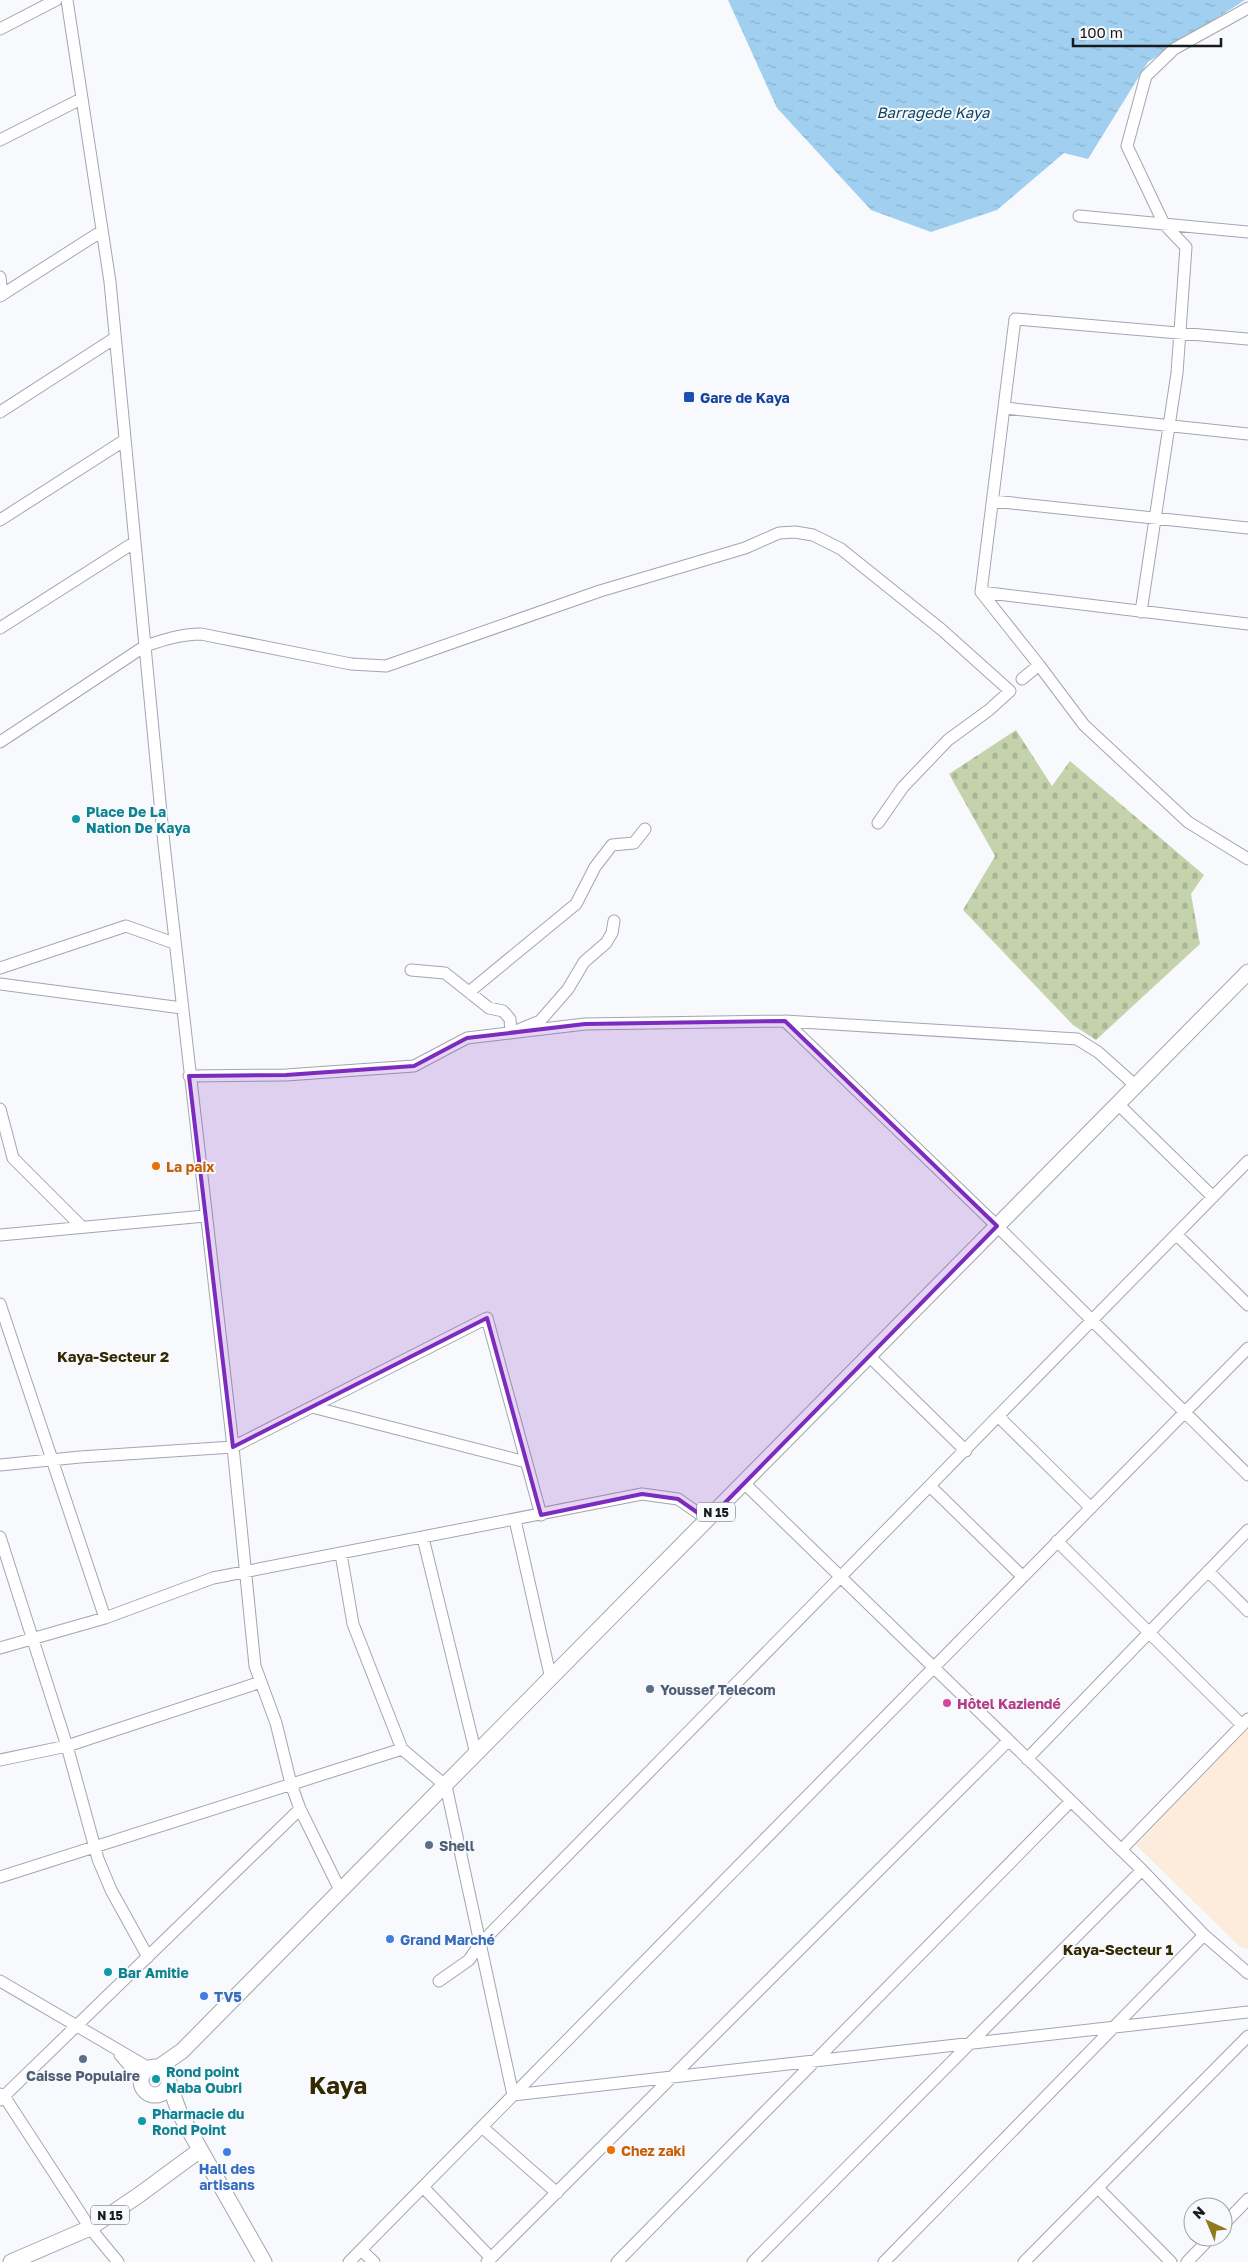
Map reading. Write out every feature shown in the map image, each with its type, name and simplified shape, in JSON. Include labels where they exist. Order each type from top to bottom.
[{"type":"main road","name":"N 15","points":[[157,2095],[162,2093],[157,2075],[446,1786],[1248,972]]},
{"type":"main road","points":[[180,2114],[157,2095],[150,2095],[144,2091],[141,2085],[157,2075],[180,2114],[264,2262]]},
{"type":"main road","name":"N 15","points":[[11,2262],[90,2228],[139,2196],[200,2150]]},
{"type":"street","points":[[0,29],[56,0]]},
{"type":"street","points":[[67,0],[102,231],[115,338],[189,1076],[233,1447],[255,1666],[276,1723],[300,1809],[341,1892]]},
{"type":"street","points":[[1141,612],[1177,373],[1186,247],[1164,224],[1127,146],[1146,76],[1174,49],[1248,8]]},
{"type":"street","points":[[0,140],[81,99]]},
{"type":"street","points":[[1079,216],[1248,232]]},
{"type":"street","points":[[0,277],[1,296],[102,231]]},
{"type":"street","points":[[1248,339],[1015,319],[981,592],[1039,664],[1075,715],[1098,739],[1188,822],[1248,859]]},
{"type":"street","points":[[0,412],[115,338]]},
{"type":"street","points":[[1005,408],[1248,434]]},
{"type":"street","points":[[0,520],[125,440]]},
{"type":"street","points":[[993,501],[1248,528]]},
{"type":"street","points":[[0,742],[145,646],[178,636],[201,634],[351,664],[386,666],[600,591],[744,548],[779,533],[795,532],[813,535],[841,549],[942,630],[1010,691],[942,747],[903,787],[878,823]]},
{"type":"street","points":[[0,628],[135,542]]},
{"type":"street","points":[[981,592],[1248,624]]},
{"type":"street","points":[[1022,679],[1039,664]]},
{"type":"street","points":[[469,992],[576,904],[595,867],[612,845],[634,843],[645,829]]},
{"type":"street","points":[[511,1033],[540,1021],[568,989],[584,962],[606,943],[612,934],[614,921]]},
{"type":"street","points":[[0,968],[126,926],[171,942]]},
{"type":"street","points":[[411,970],[445,973],[489,1008],[503,1011],[510,1019],[511,1033]]},
{"type":"street","points":[[0,984],[182,1008]]},
{"type":"street","points":[[189,1076],[286,1075],[414,1066],[467,1038],[585,1024],[786,1020],[1077,1039],[1098,1052],[1136,1086]]},
{"type":"street","points":[[786,1020],[1248,1475]]},
{"type":"street","points":[[1118,1104],[1213,1198]]},
{"type":"street","points":[[0,1109],[12,1158],[82,1227]]},
{"type":"street","points":[[439,1981],[469,1960],[480,1944],[840,1577],[931,1487],[1248,1162]]},
{"type":"street","points":[[0,1235],[206,1216]]},
{"type":"street","points":[[1177,1235],[1248,1305]]},
{"type":"street","points":[[0,1304],[105,1618]]},
{"type":"street","points":[[0,1465],[233,1447],[487,1318],[541,1515]]},
{"type":"street","points":[[349,2262],[1248,1348]]},
{"type":"street","points":[[869,1356],[966,1451]]},
{"type":"street","points":[[312,1407],[526,1462]]},
{"type":"street","points":[[999,1417],[1091,1508]]},
{"type":"street","points":[[744,1483],[1142,1870],[1204,1936],[1246,1967]]},
{"type":"street","points":[[931,1487],[1023,1576]]},
{"type":"street","points":[[0,1648],[105,1618],[213,1578],[642,1494],[678,1499],[708,1520]]},
{"type":"street","points":[[515,1520],[551,1678]]},
{"type":"street","points":[[1026,1759],[1248,1530]]},
{"type":"street","points":[[423,1538],[476,1754]]},
{"type":"street","points":[[1,1540],[67,1746],[95,1848],[110,1890],[148,1957]]},
{"type":"street","points":[[1057,1542],[1245,1722],[1121,1850]]},
{"type":"street","points":[[340,1554],[353,1624],[402,1749],[446,1786],[514,2095]]},
{"type":"street","points":[[1208,1571],[1248,1611]]},
{"type":"street","points":[[0,1760],[67,1746],[261,1682]]},
{"type":"street","points":[[423,2187],[489,2260],[1008,1741]]},
{"type":"street","points":[[0,1877],[402,1749]]},
{"type":"street","points":[[617,2262],[1070,1802]]},
{"type":"street","points":[[118,2262],[90,2228],[1,2096],[78,2025],[300,1809]]},
{"type":"street","points":[[753,2262],[1142,1870]]},
{"type":"street","points":[[884,2262],[1204,1936]]},
{"type":"street","points":[[0,1981],[78,2025],[157,2075]]},
{"type":"street","points":[[514,2095],[1248,2012]]},
{"type":"street","points":[[1024,2262],[1248,2036]]},
{"type":"street","points":[[482,2127],[557,2193]]},
{"type":"street","points":[[1098,2188],[1171,2262]]},
{"type":"street","points":[[1233,2215],[1248,2199]]},
{"type":"street","points":[[1187,2262],[1201,2247]]},
{"type":"street","points":[[362,2250],[374,2262]]},
{"type":"highlighted area","points":[[785,1021],[997,1226],[708,1520],[678,1499],[642,1494],[541,1515],[487,1318],[233,1447],[189,1076],[286,1075],[414,1066],[467,1038],[585,1024]]},
{"type":"shaded area","points":[[1248,1728],[1248,1949],[1240,1947],[1136,1845]]},
{"type":"green space","points":[[1016,730],[1052,786],[1070,761],[1204,875],[1191,894],[1200,944],[1096,1040],[1073,1025],[963,910],[995,856],[949,774]]},
{"type":"water","name":"Barragede Kaya","points":[[728,0],[1245,0],[1148,62],[1088,159],[1064,153],[997,210],[931,232],[871,210],[777,108]]},
{"type":"place","name":"Gare de Kaya","points":[[689,397]]},
{"type":"place","name":"Place De La Nation De Kaya","points":[[76,819]]},
{"type":"place","name":"La paix","points":[[156,1166]]},
{"type":"place","name":"Youssef Telecom","points":[[650,1689]]},
{"type":"place","name":"Hôtel Kaziendé","points":[[947,1703]]},
{"type":"place","name":"Shell","points":[[429,1845]]},
{"type":"place","name":"Grand Marché","points":[[390,1939]]},
{"type":"place","name":"Bar Amitie","points":[[108,1972]]},
{"type":"place","name":"TV5","points":[[204,1996]]},
{"type":"place","name":"Caisse Populaire","points":[[83,2059]]},
{"type":"place","name":"Rond point Naba Oubri","points":[[156,2079]]},
{"type":"place","name":"Pharmacie du Rond Point","points":[[142,2121]]},
{"type":"place","name":"Chez zaki","points":[[611,2150]]},
{"type":"place","name":"Hall des artisans","points":[[227,2152]]},
{"type":"district","name":"Kaya-Secteur 2","points":[[113,1356]]},
{"type":"district","name":"Kaya-Secteur 1","points":[[1118,1949]]},
{"type":"district","name":"Kaya","points":[[338,2084]]}]
